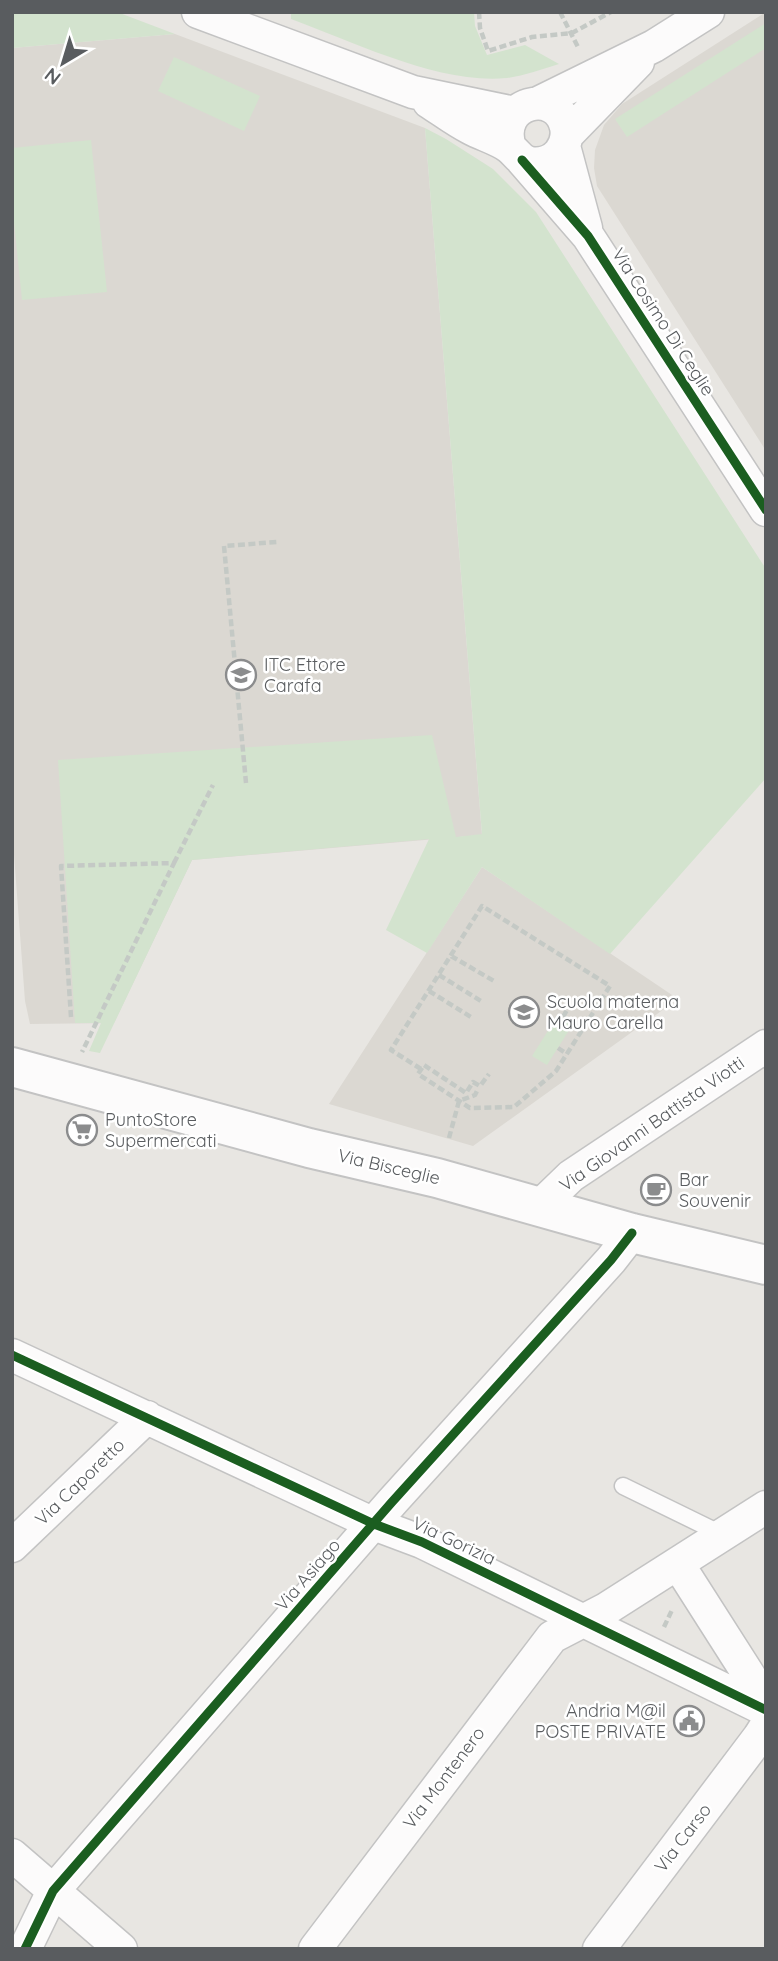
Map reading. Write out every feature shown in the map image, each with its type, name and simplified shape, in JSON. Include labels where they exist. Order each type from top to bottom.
[{"type":"main road","name":"Via Bisceglie","points":[[12,1067],[309,1149],[438,1178],[632,1233],[766,1265]]},
{"type":"street","points":[[198,12],[413,92],[531,163],[550,160],[558,154],[565,140],[654,46]]},
{"type":"street","points":[[516,154],[507,130],[526,108],[654,46],[708,12]]},
{"type":"street","points":[[413,92],[526,108],[548,106],[562,117],[565,140]]},
{"type":"street","name":"Via Cosimo Di Ceglie","points":[[565,140],[589,236]]},
{"type":"street","name":"Via Cosimo Di Ceglie","points":[[516,154],[589,236],[766,510]]},
{"type":"street","name":"Via Giovanni Battista Viotti","points":[[540,1206],[571,1176],[766,1046]]},
{"type":"street","name":"Via Asiago","points":[[25,1949],[53,1891],[632,1233]]},
{"type":"street","name":"Via Gorizia","points":[[12,1355],[374,1524],[422,1542],[766,1710]]},
{"type":"street","name":"Via Caporetto","points":[[12,1546],[147,1417]]},
{"type":"street","name":"Via Montenero","points":[[315,1949],[552,1637],[584,1621],[678,1564],[766,1507]]},
{"type":"street","points":[[678,1564],[766,1702]]},
{"type":"street","name":"Via Carso","points":[[599,1949],[766,1726]]},
{"type":"street","points":[[12,1855],[121,1949]]},
{"type":"lane","points":[[623,1486],[723,1533]]},
{"type":"path","points":[[479,12],[480,27],[488,51],[532,37],[572,33],[611,12]]},
{"type":"path","points":[[560,12],[581,54]]},
{"type":"path","points":[[246,783],[223,547],[277,542]]},
{"type":"path","points":[[80,1055],[213,785]]},
{"type":"path","points":[[71,1017],[61,866],[174,863]]},
{"type":"path","points":[[421,1069],[391,1050],[482,906],[610,986],[556,1071],[514,1107],[470,1108],[418,1074],[424,1065],[466,1093],[473,1082],[480,1086],[489,1074]]},
{"type":"path","points":[[451,956],[494,981]]},
{"type":"path","points":[[439,975],[481,1001]]},
{"type":"path","points":[[429,991],[471,1017]]},
{"type":"path","points":[[563,1017],[568,1008],[564,1005]]},
{"type":"path","points":[[558,1048],[567,1054]]},
{"type":"path","points":[[459,1101],[475,1095],[477,1091]]},
{"type":"path","points":[[449,1138],[459,1101]]},
{"type":"shaded area","points":[[766,12],[766,451],[597,186],[594,168],[595,150],[604,125],[622,104]]},
{"type":"shaded area","name":"ITC Ettore Carafa","points":[[175,34],[425,128],[482,835],[192,860],[114,1023],[30,1024],[25,1001],[12,828],[12,48]]},
{"type":"shaded area","name":"Scuola materna Mauro Carella","points":[[482,867],[678,999],[473,1146],[329,1104]]},
{"type":"green space","points":[[12,12],[117,12],[175,34],[12,48]]},
{"type":"green space","points":[[291,12],[474,12],[475,26],[487,55],[525,45],[559,64],[507,78],[454,75],[369,50],[291,19]]},
{"type":"green space","points":[[766,23],[766,48],[627,137],[615,119]]},
{"type":"green space","points":[[174,57],[260,96],[244,131],[158,91]]},
{"type":"green space","points":[[425,128],[493,169],[536,212],[766,569],[766,778],[610,954],[482,867],[427,953],[386,930],[429,839],[192,860],[100,1053],[89,1051],[101,1023],[75,1023],[58,760],[432,735],[456,837],[482,834]]},
{"type":"green space","points":[[91,140],[107,292],[22,300],[12,202],[12,148]]},
{"type":"green space","points":[[558,1015],[573,1024],[547,1065],[532,1056]]},
{"type":"cycle path","points":[[522,160],[588,236],[766,510]]},
{"type":"cycle path","points":[[25,1949],[53,1891],[392,1502],[611,1260],[632,1233]]},
{"type":"cycle path","points":[[12,1355],[374,1524],[422,1542],[766,1710]]},
{"type":"place","name":"ITC Ettore Carafa","points":[[241,675]]},
{"type":"place","name":"Scuola materna Mauro Carella","points":[[524,1012]]},
{"type":"place","name":"PuntoStore Supermercati","points":[[82,1130]]},
{"type":"place","name":"Bar Souvenir","points":[[656,1190]]},
{"type":"place","name":"Andria M@il POSTE PRIVATE","points":[[689,1721]]}]
